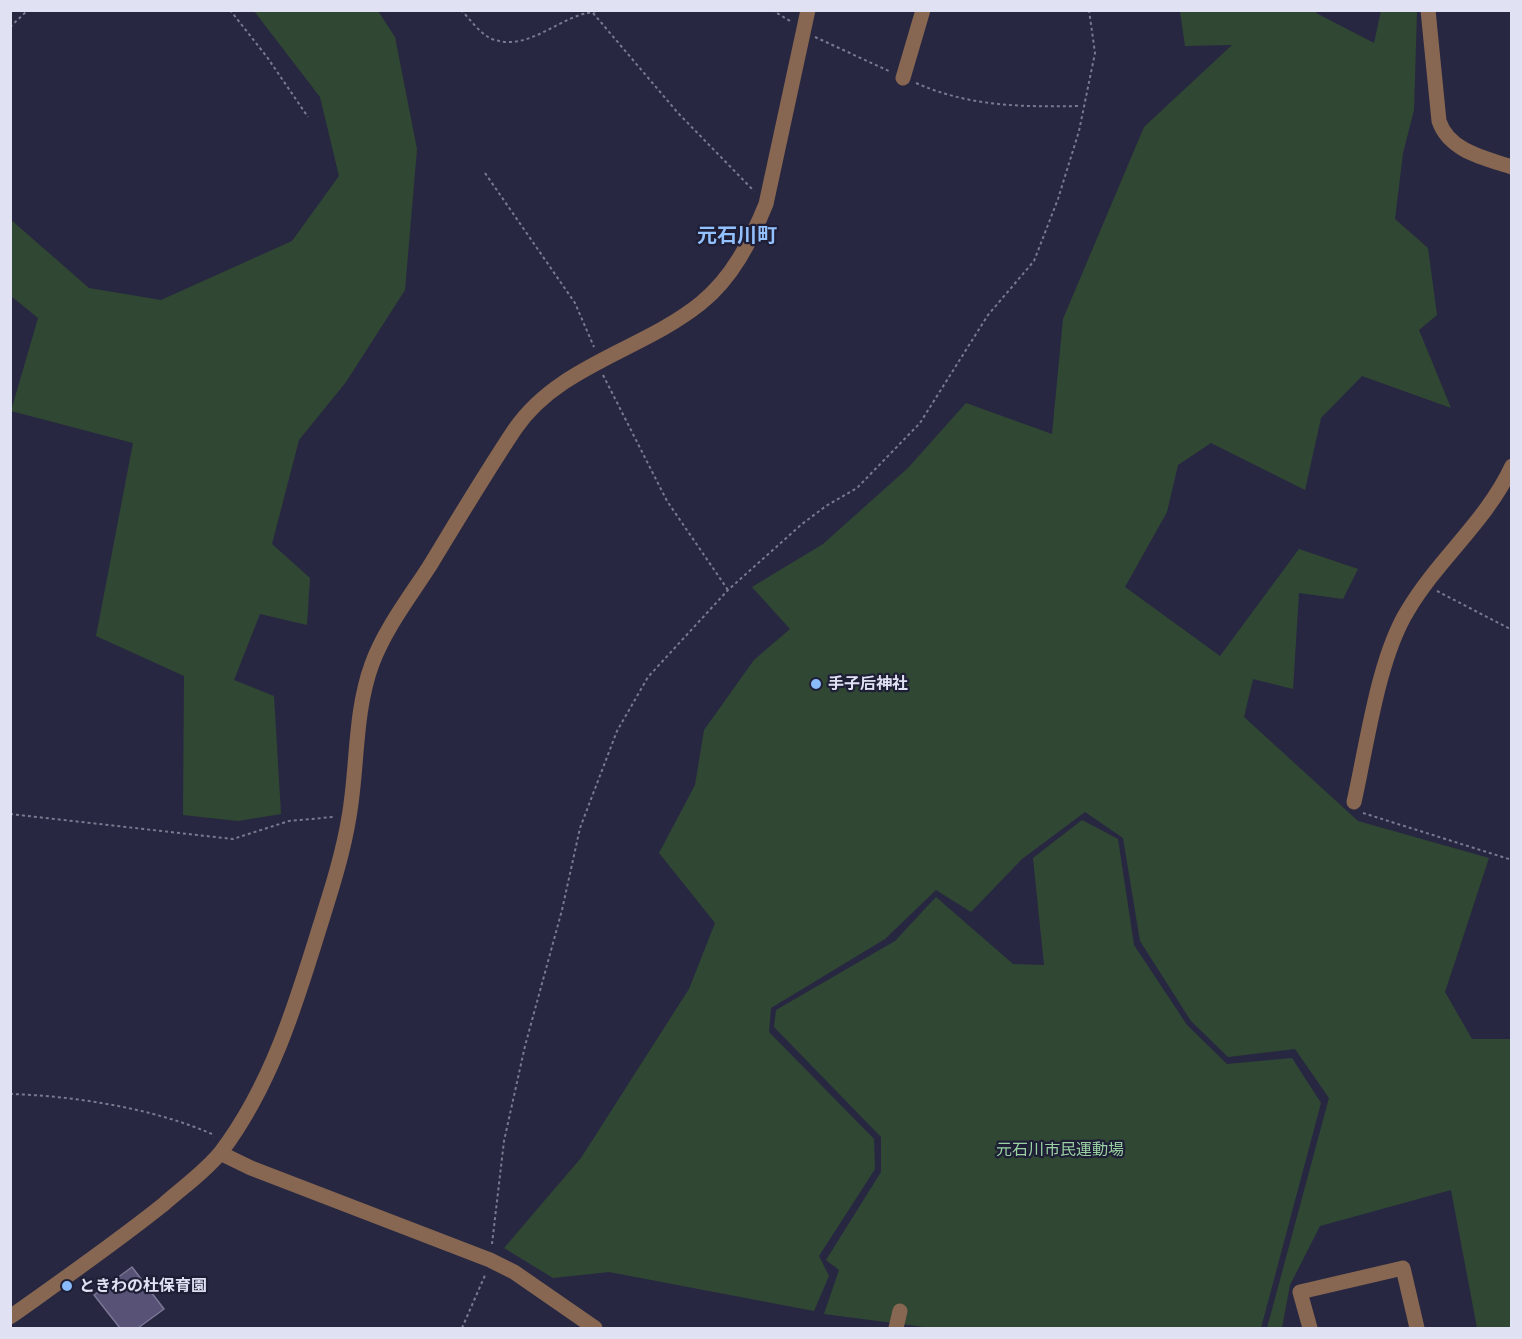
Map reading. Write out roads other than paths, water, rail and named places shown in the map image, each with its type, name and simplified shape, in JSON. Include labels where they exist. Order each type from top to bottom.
[{"type":"street","points":[[10,1317],[127,1233],[203,1171],[220,1153],[272,1062],[294,1006],[333,883],[349,817],[364,692],[385,637],[519,424],[560,386],[702,303],[734,266],[755,232],[766,204],[808,10]]},
{"type":"street","points":[[903,78],[923,10]]},
{"type":"street","points":[[1428,10],[1439,121],[1443,133],[1450,142],[1458,146],[1512,167]]},
{"type":"street","points":[[1354,802],[1387,659],[1396,631],[1425,585],[1485,514],[1512,466]]},
{"type":"street","points":[[220,1153],[251,1168],[490,1260],[514,1272],[595,1329]]},
{"type":"street","points":[[1310,1329],[1300,1292],[1403,1268],[1417,1329]]},
{"type":"street","points":[[896,1329],[900,1311]]},
{"type":"place","name":"手子后神社","points":[[816,684]]},
{"type":"place","name":"ときわの杜保育園","points":[[67,1286]]},
{"type":"district","name":"元石川町","points":[[737,236]]},
{"type":"park label","name":"元石川市民運動場","points":[[1060,1150]]}]
